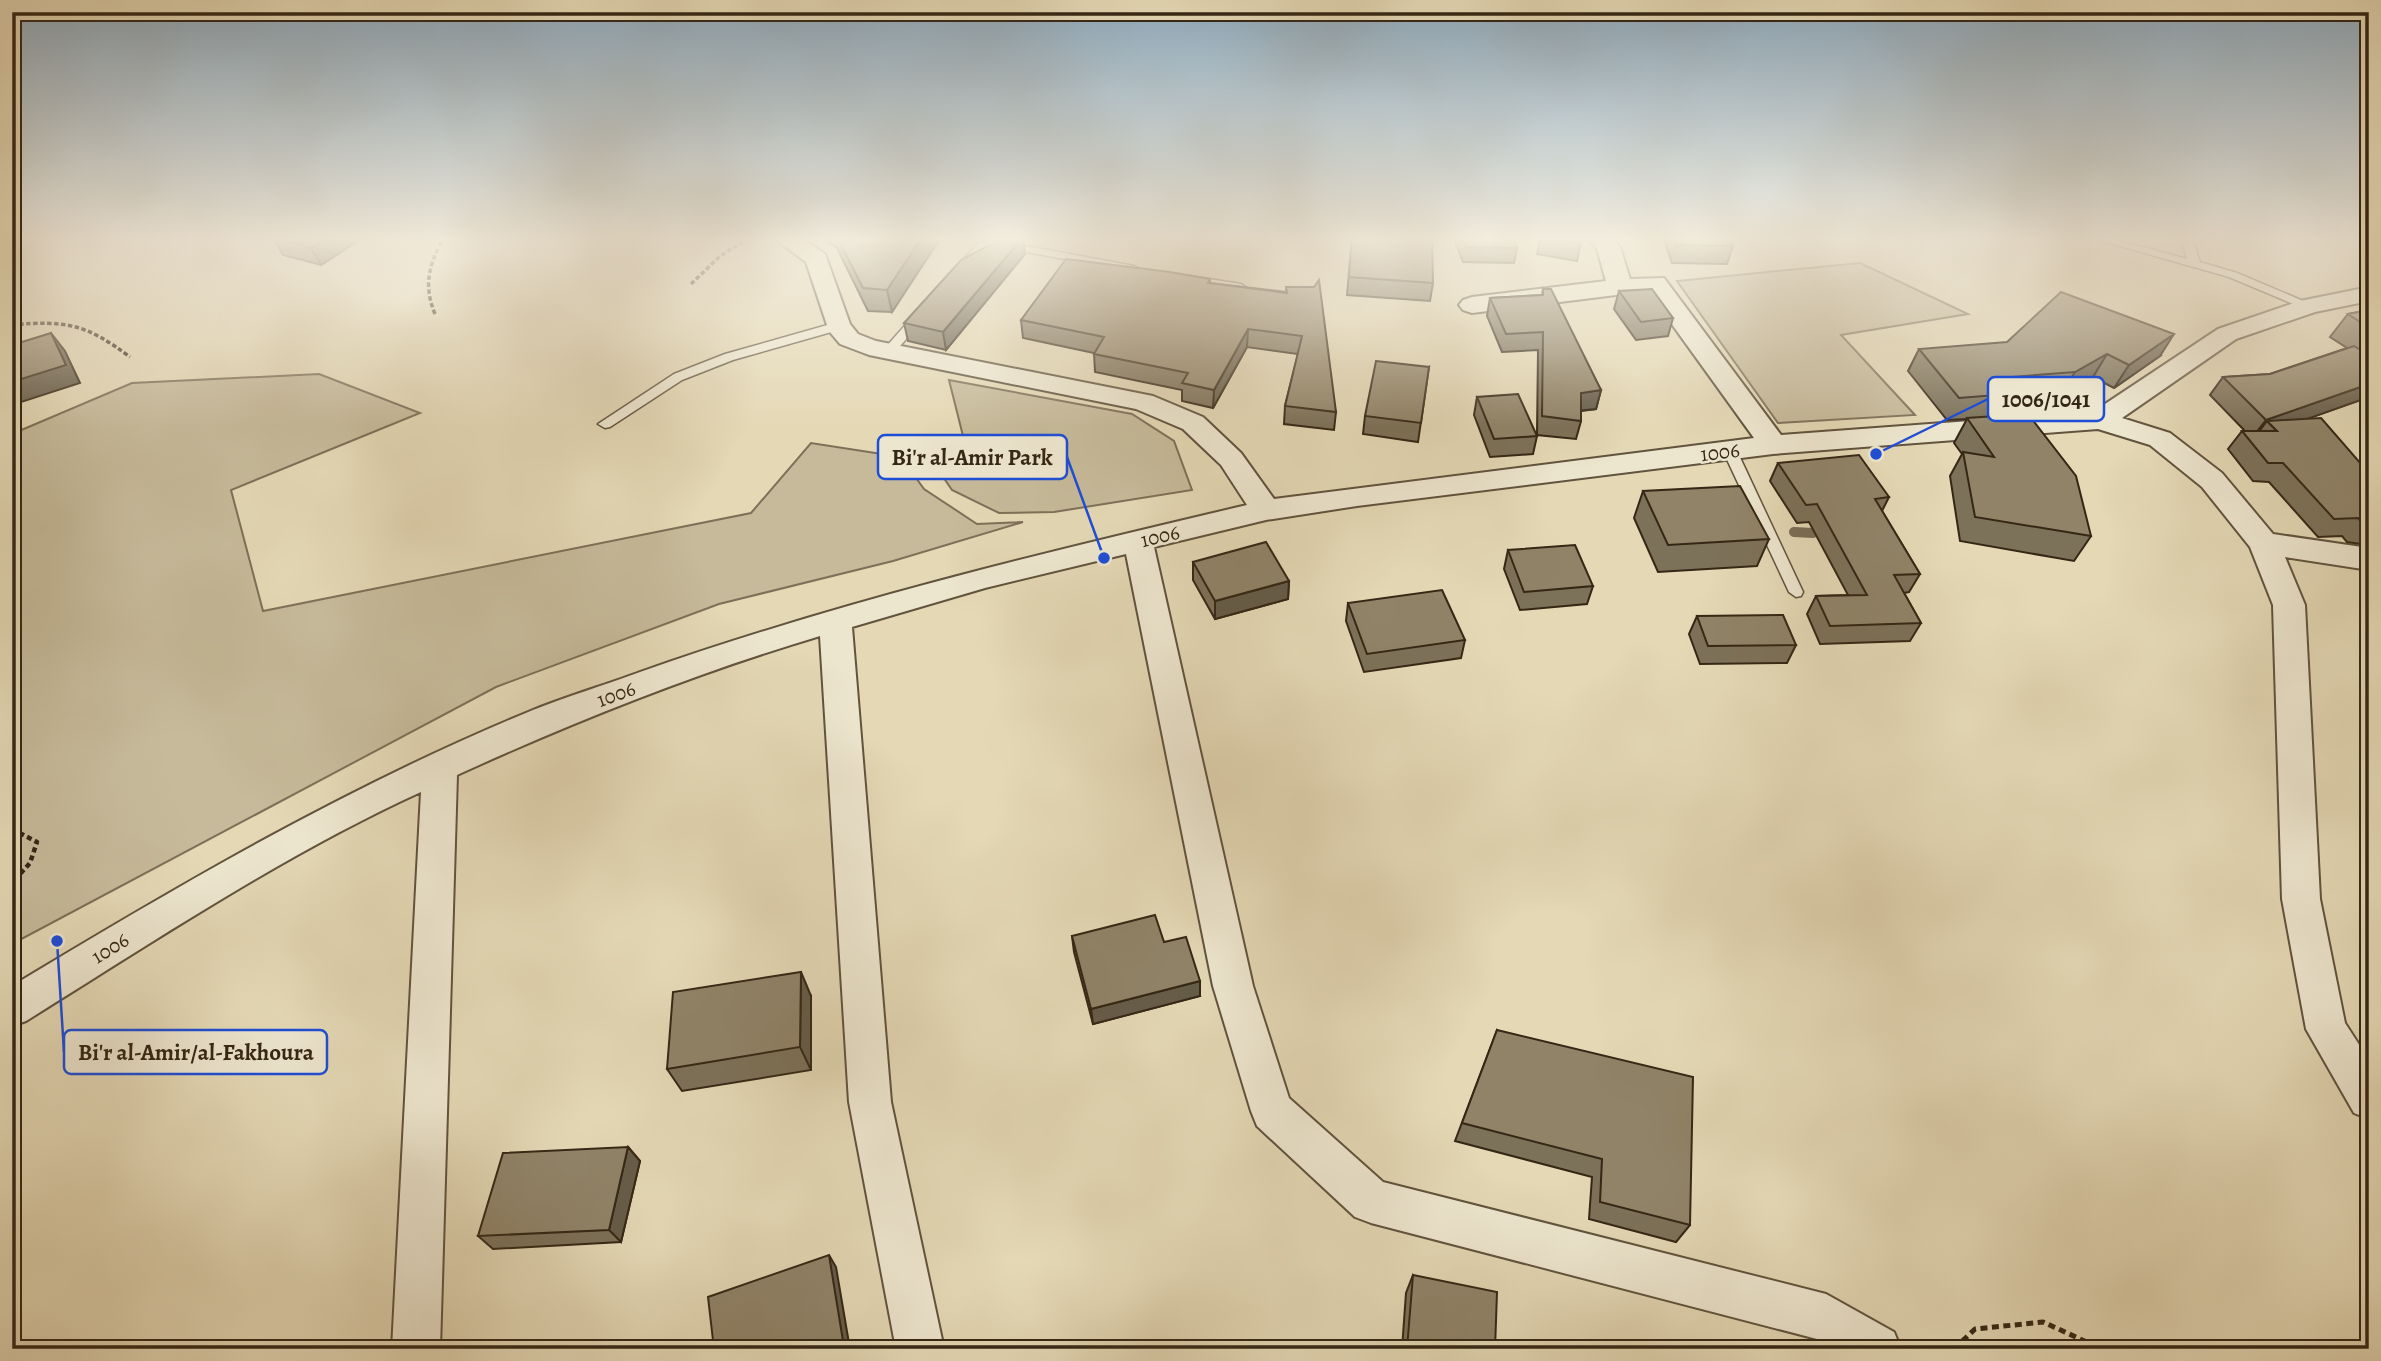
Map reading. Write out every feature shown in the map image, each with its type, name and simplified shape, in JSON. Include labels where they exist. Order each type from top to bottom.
[{"type":"street","points":[[830,301],[838,326],[849,339],[889,351],[1143,402],[1193,423],[1231,459],[1266,510]]},
{"type":"street","points":[[1472,305],[1509,301]]},
{"type":"street","points":[[1668,301],[1773,445]]},
{"type":"street","name":"1006","points":[[12,1008],[142,928],[359,804],[547,719],[763,641],[985,577],[1266,510],[1357,496],[1773,445],[2100,420],[2227,334],[2309,306],[2336,301]]},
{"type":"street","points":[[2100,420],[2160,439],[2213,480],[2264,543],[2289,605],[2301,899],[2326,1029],[2369,1099]]},
{"type":"street","points":[[1138,541],[1233,986],[1272,1111],[1371,1201],[1826,1318],[1877,1349]]},
{"type":"street","points":[[2264,543],[2369,559]]},
{"type":"street","points":[[835,620],[870,1102],[920,1349]]},
{"type":"street","points":[[416,1349],[440,767]]},
{"type":"lane","points":[[2296,301],[2309,306]]},
{"type":"lane","points":[[889,351],[931,303]]},
{"type":"lane","points":[[605,424],[678,377],[729,357],[838,326]]},
{"type":"lane","points":[[1730,450],[1796,592]]},
{"type":"path","points":[[429,301],[435,314]]},
{"type":"path","points":[[12,325],[61,320],[95,330],[130,356]]},
{"type":"path","points":[[12,829],[37,842],[30,863],[12,883]]},
{"type":"path","points":[[1954,1349],[1975,1329],[2043,1322],[2102,1349]]},
{"type":"shaded area","points":[[1691,301],[1939,301],[1968,314],[1841,335],[1915,415],[1778,423]]},
{"type":"shaded area","points":[[319,374],[420,413],[231,490],[263,611],[751,513],[811,443],[901,457],[924,489],[977,524],[1023,522],[893,561],[719,604],[496,687],[12,944],[12,434],[132,383]]},
{"type":"shaded area","points":[[949,380],[1132,414],[1174,441],[1192,490],[1054,512],[999,513],[952,490],[928,455],[966,448]]},
{"type":"building","points":[[924,301],[970,301],[943,332],[904,323]]},
{"type":"building","points":[[1035,301],[1322,301],[1336,412],[1285,406],[1302,336],[1248,329],[1214,390],[1182,383],[1188,373],[1094,354],[1104,337],[1021,320]]},
{"type":"building","points":[[1491,301],[1557,301],[1601,390],[1581,393],[1581,421],[1542,416],[1543,332],[1506,334]]},
{"type":"building","points":[[1626,301],[1660,301],[1673,318],[1641,322]]},
{"type":"building","points":[[2052,301],[2084,301],[2174,334],[2129,365],[2107,354],[2075,372],[1998,378],[2010,394],[1959,398],[1919,349],[2007,342]]},
{"type":"building","points":[[2369,310],[2369,328],[2348,314]]},
{"type":"building","points":[[51,333],[66,365],[12,382],[12,345]]},
{"type":"building","points":[[2354,346],[2369,355],[2369,384],[2266,420],[2223,377],[2270,374]]},
{"type":"building","points":[[1376,361],[1429,367],[1421,423],[1365,416]]},
{"type":"building","points":[[1518,394],[1537,436],[1494,439],[1477,397]]},
{"type":"building","points":[[2028,414],[2076,476],[2091,536],[1975,517],[1963,452],[1994,457],[1967,418]]},
{"type":"building","points":[[2321,418],[2369,473],[2369,525],[2363,524],[2358,518],[2334,519],[2283,463],[2268,463],[2242,431],[2277,431],[2267,421]]},
{"type":"building","points":[[1859,455],[1889,497],[1875,499],[1920,574],[1894,575],[1921,623],[1830,626],[1816,596],[1867,595],[1817,504],[1806,505],[1778,463]]},
{"type":"building","points":[[1740,486],[1769,539],[1668,545],[1643,491]]},
{"type":"building","points":[[1266,542],[1289,581],[1215,601],[1193,562]]},
{"type":"building","points":[[1575,545],[1593,586],[1524,592],[1508,550]]},
{"type":"building","points":[[1442,590],[1465,640],[1367,654],[1348,603]]},
{"type":"building","points":[[1783,615],[1796,645],[1708,646],[1697,616]]},
{"type":"building","points":[[1155,915],[1164,942],[1186,937],[1200,981],[1091,1009],[1072,936]]},
{"type":"building","points":[[801,972],[800,1047],[667,1069],[673,992]]},
{"type":"building","points":[[1497,1030],[1693,1077],[1690,1225],[1600,1202],[1602,1159],[1462,1123]]},
{"type":"building","points":[[628,1147],[609,1230],[478,1236],[503,1153]]},
{"type":"building","points":[[829,1255],[844,1347],[714,1349],[708,1297]]},
{"type":"building","points":[[1413,1275],[1497,1292],[1495,1349],[1407,1349]]},
{"type":"waterway","points":[[1794,532],[1813,533]]},
{"type":"place","name":"1006/1041","points":[[1876,454]]},
{"type":"place","name":"Bi'r al-Amir Park","points":[[1104,558]]},
{"type":"place","name":"Bi'r al-Amir/al-Fakhoura","points":[[57,941]]}]
